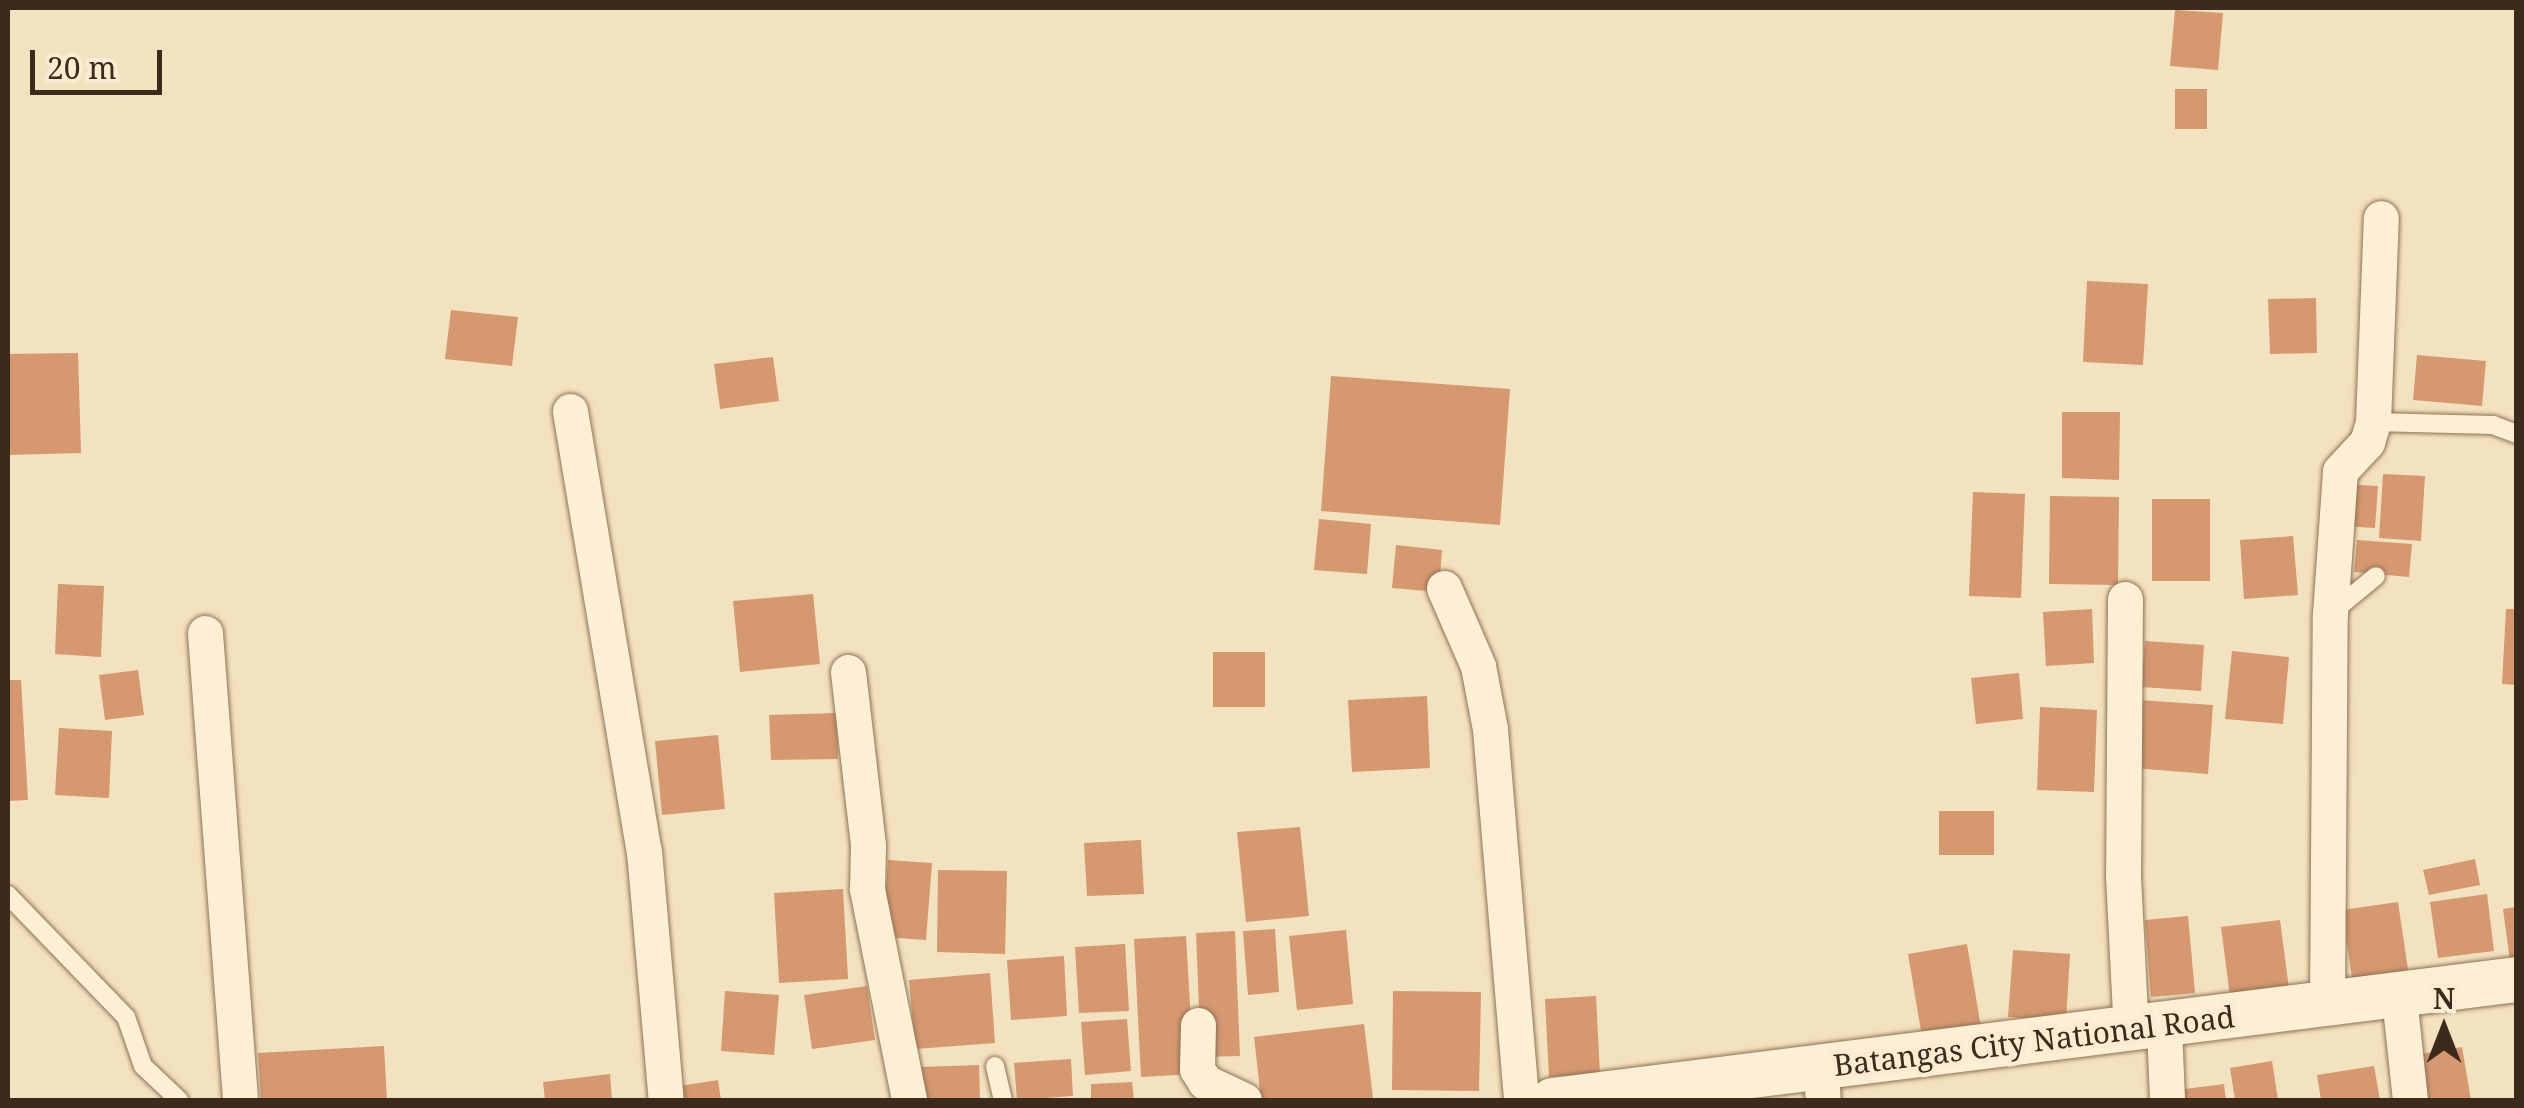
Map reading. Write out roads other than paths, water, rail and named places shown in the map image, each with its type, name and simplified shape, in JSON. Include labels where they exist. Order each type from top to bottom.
[{"type":"street","points":[[2327,1004],[2330,614],[2340,471],[2367,442],[2373,422],[2382,218]]},
{"type":"street","points":[[570,411],[644,850],[666,1100]]},
{"type":"street","points":[[1444,588],[1478,666],[1490,729],[1521,1100]]},
{"type":"street","points":[[2125,599],[2123,876],[2148,1030],[2167,1100]]},
{"type":"street","points":[[205,633],[240,1100]]},
{"type":"street","points":[[848,672],[868,846],[867,889],[909,1100]]},
{"type":"street","name":"Batangas City National Road","points":[[1552,1100],[1822,1084],[2148,1030],[2516,979]]},
{"type":"street","points":[[2399,998],[2410,1100]]},
{"type":"street","points":[[1198,1025],[1197,1070],[1205,1082],[1244,1100]]},
{"type":"lane","points":[[2373,422],[2493,426],[2516,434]]},
{"type":"lane","points":[[2330,614],[2376,576]]},
{"type":"lane","points":[[8,896],[126,1017],[144,1066],[180,1100]]},
{"type":"lane","points":[[995,1066],[1003,1100]]}]
